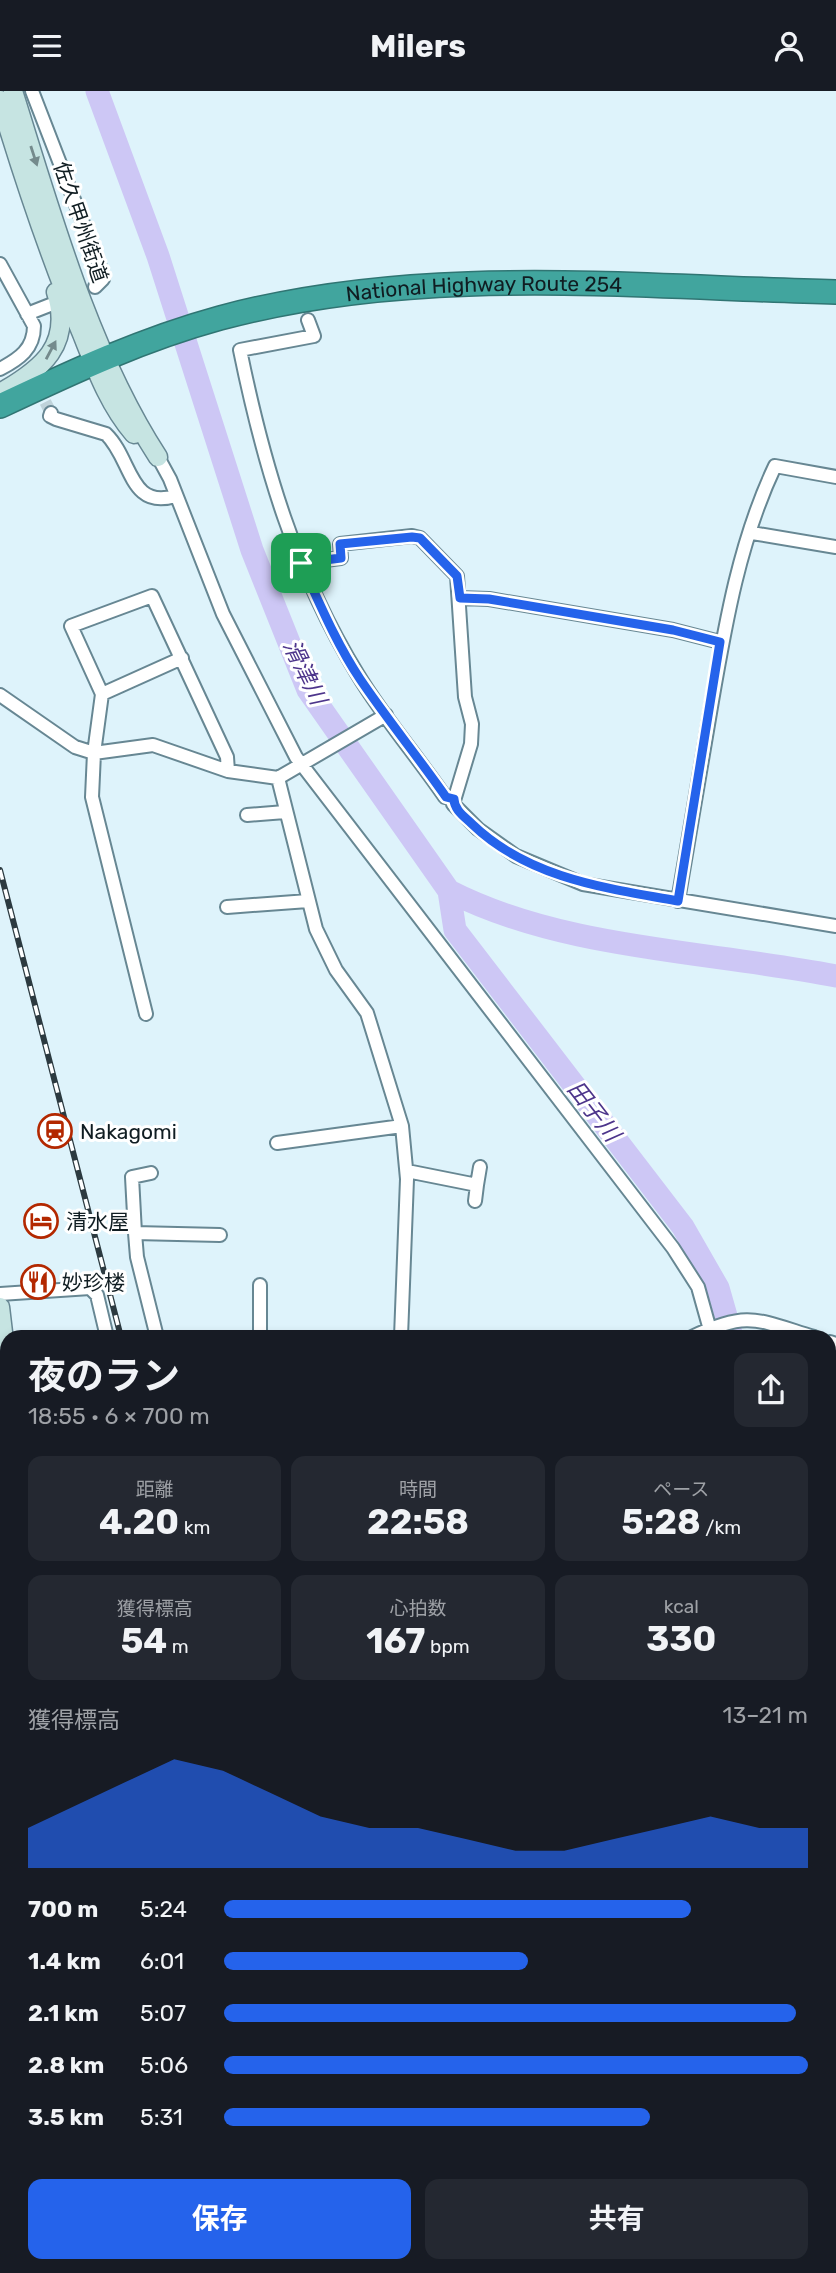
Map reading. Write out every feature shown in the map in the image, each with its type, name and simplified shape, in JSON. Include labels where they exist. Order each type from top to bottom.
[{"type":"highway","name":"National Highway Route 254","points":[[0,406],[102,364],[138,346],[222,317],[330,295],[490,283],[836,292]]},
{"type":"highway","points":[[0,419],[102,364]]},
{"type":"main road","name":"佐久甲州街道","points":[[13,91],[102,364]]},
{"type":"main road","name":"佐久甲州街道","points":[[0,100],[41,232],[102,364]]},
{"type":"main road","points":[[0,393],[40,367],[58,337],[60,309],[41,232]]},
{"type":"main road","points":[[102,364],[119,417],[135,436],[155,453]]},
{"type":"main road","points":[[0,1307],[3,1330]]},
{"type":"street","points":[[32,91],[100,267],[103,279],[95,287]]},
{"type":"street","points":[[0,264],[34,326],[34,337],[24,353],[0,369]]},
{"type":"street","points":[[27,314],[50,305]]},
{"type":"street","points":[[308,320],[314,336],[240,350],[260,447],[301,563],[358,676],[384,716],[446,797],[454,799]]},
{"type":"street","points":[[24,353],[28,367]]},
{"type":"street","points":[[51,413],[50,416],[56,419],[106,434],[137,486],[149,498],[156,501],[175,496]]},
{"type":"street","points":[[155,453],[170,479],[223,614],[303,765],[657,1227],[698,1287],[712,1330]]},
{"type":"street","points":[[678,901],[720,642],[775,466],[836,477]]},
{"type":"street","points":[[752,533],[836,547]]},
{"type":"street","points":[[301,563],[341,558],[340,544],[420,538],[457,576],[465,697],[472,725],[471,744],[454,799],[455,807],[478,829],[516,856],[583,884],[836,926]]},
{"type":"street","points":[[146,1014],[92,797],[94,753],[102,694],[71,626],[152,596],[227,757],[228,771]]},
{"type":"street","points":[[460,598],[489,599],[673,630],[720,642]]},
{"type":"street","points":[[102,694],[182,658]]},
{"type":"street","points":[[0,695],[75,747],[94,753],[153,745],[228,771],[278,778],[384,716]]},
{"type":"street","points":[[278,778],[308,901],[324,951],[367,1013],[402,1126],[407,1171],[401,1330]]},
{"type":"street","points":[[247,815],[285,812]]},
{"type":"street","points":[[227,907],[308,901]]},
{"type":"street","points":[[277,1143],[402,1126]]},
{"type":"street","points":[[475,1201],[480,1167]]},
{"type":"street","points":[[407,1171],[477,1185]]},
{"type":"street","points":[[150,1173],[132,1177],[137,1257],[155,1330]]},
{"type":"street","points":[[135,1233],[220,1235]]},
{"type":"street","points":[[260,1286],[260,1330]]},
{"type":"street","points":[[0,1294],[90,1288],[97,1295],[105,1330]]},
{"type":"street","points":[[715,1330],[745,1318],[754,1318],[792,1330]]},
{"type":"waterway","name":"滑津川","points":[[97,91],[158,256],[252,550],[308,690],[449,891],[494,911],[540,926],[589,937],[836,976]]},
{"type":"waterway","name":"田子川","points":[[449,891],[455,930],[683,1227],[718,1288],[730,1330]]},
{"type":"tunnel","points":[[37,386],[51,413]]},
{"type":"railway","points":[[0,870],[119,1330]]},
{"type":"place","name":"Nakagomi","points":[[55,1131]]},
{"type":"place","name":"清水屋","points":[[41,1221]]},
{"type":"place","name":"妙珍楼","points":[[38,1282]]},
{"type":"route","points":[[420,538],[457,576],[460,598],[489,599],[673,630],[720,642],[678,901],[583,884],[516,856],[478,829],[455,807],[454,799],[446,797],[413,755],[358,676],[301,563],[341,558],[340,544],[420,538]]}]
